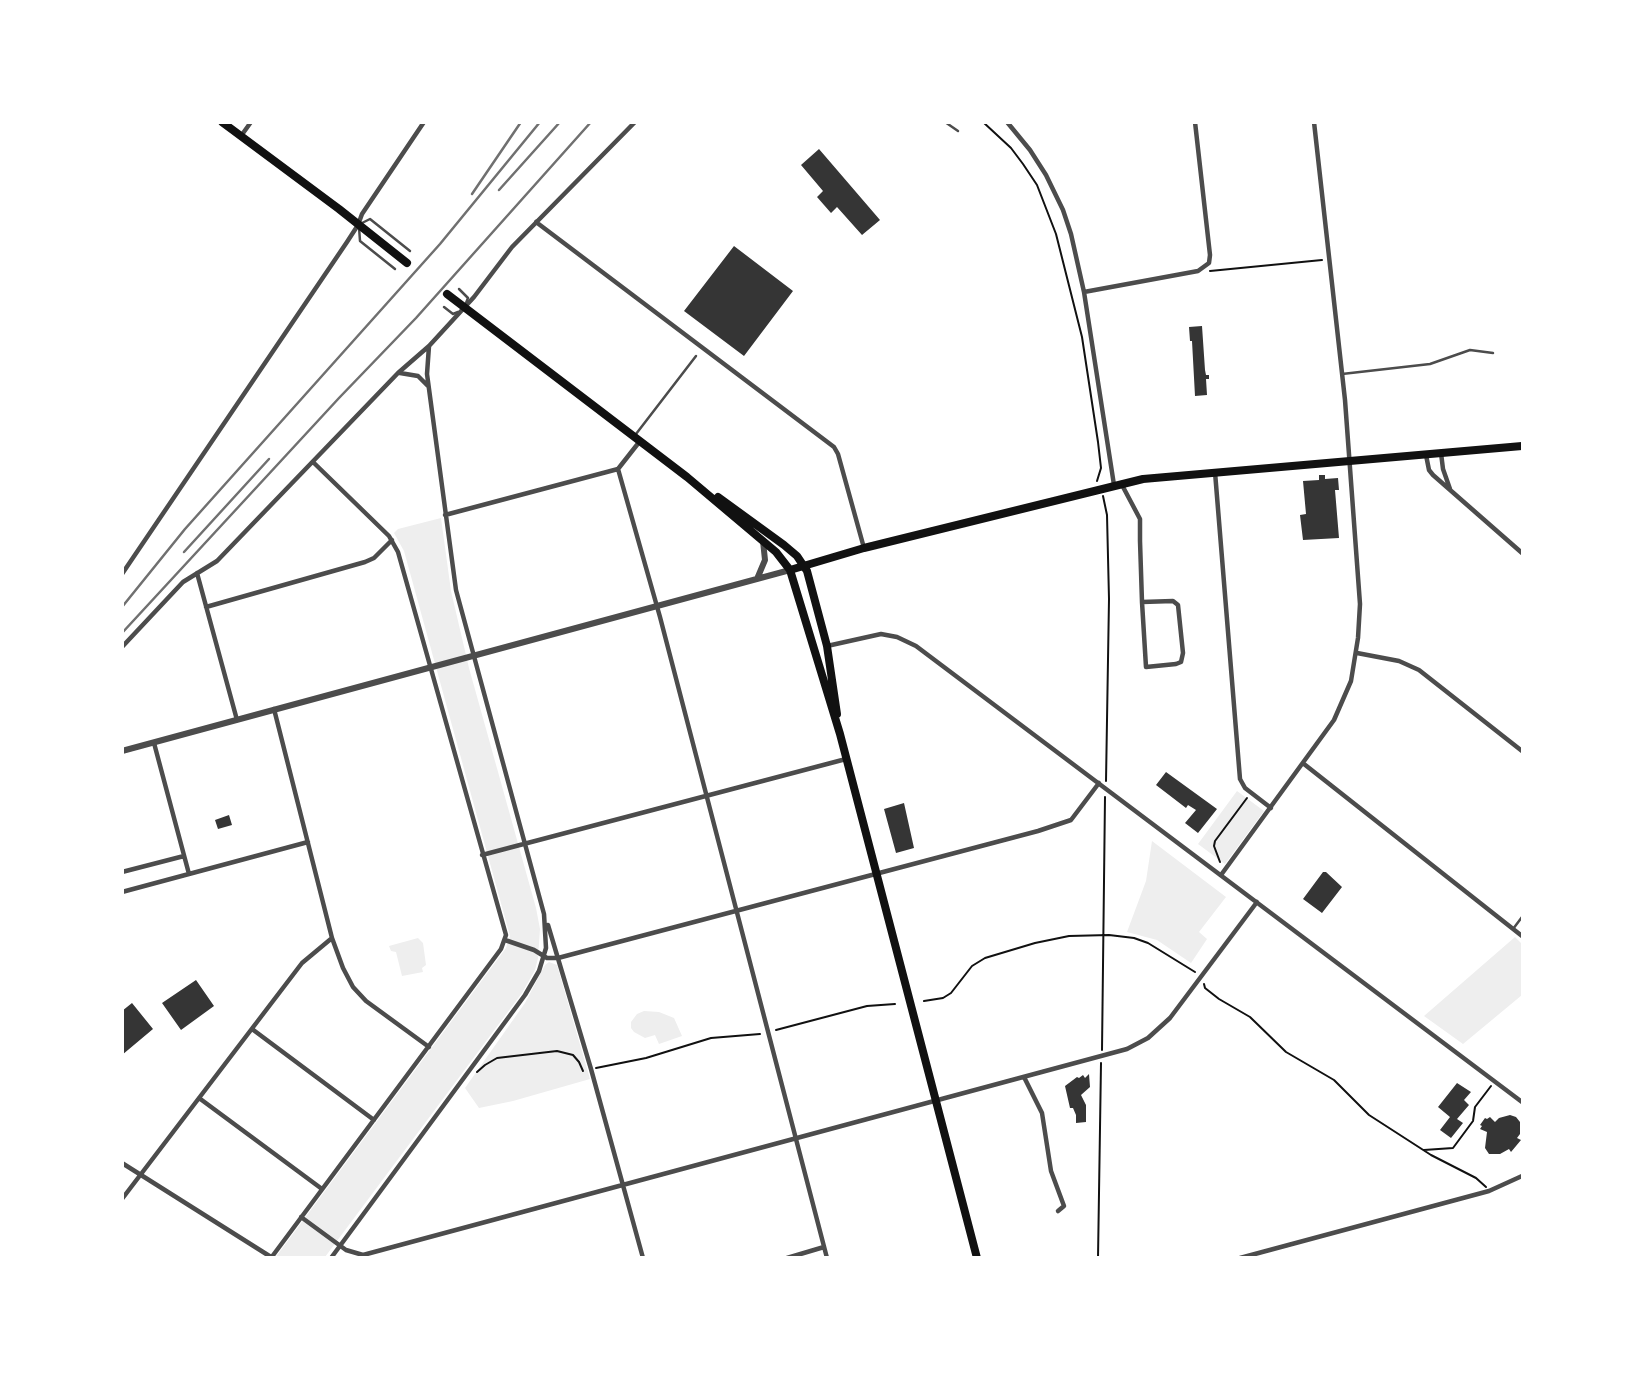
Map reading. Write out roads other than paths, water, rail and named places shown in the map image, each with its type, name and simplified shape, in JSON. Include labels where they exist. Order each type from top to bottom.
[{"type":"main road","points":[[222,122],[407,263]]},
{"type":"main road","points":[[447,294],[687,477],[784,545],[804,566],[810,578],[827,646],[840,734]]},
{"type":"main road","points":[[790,570],[864,548],[1118,484],[1160,476],[1522,446]]},
{"type":"main road","points":[[687,477],[776,552],[790,570],[840,734],[977,1258]]},
{"type":"street","points":[[241,136],[250,122]]},
{"type":"street","points":[[122,574],[358,225],[362,214],[424,122]]},
{"type":"street","points":[[122,648],[183,582],[217,561],[398,373],[429,346],[465,308],[503,257],[635,122]]},
{"type":"street","points":[[1007,122],[1034,157],[1058,198],[1071,234],[1118,484],[1140,519],[1142,602],[1146,667],[1181,662],[1178,606],[1173,601],[1142,602]]},
{"type":"street","points":[[1084,292],[1198,271],[1206,267],[1210,255],[1195,122]]},
{"type":"street","points":[[1221,875],[1329,728],[1351,681],[1357,653],[1360,619],[1342,374],[1314,122]]},
{"type":"street","points":[[536,222],[831,444],[838,454],[864,548]]},
{"type":"street","points":[[429,346],[429,387],[458,602],[545,921],[591,1069],[643,1258]]},
{"type":"street","points":[[398,373],[418,376],[429,387]]},
{"type":"street","points":[[445,515],[618,469],[637,439]]},
{"type":"street","points":[[1441,453],[1450,489]]},
{"type":"street","points":[[1426,454],[1429,470],[1522,553]]},
{"type":"street","points":[[122,1163],[271,1257],[429,1047],[505,940],[505,931],[398,552],[392,540],[314,463]]},
{"type":"street","points":[[618,469],[657,606],[827,1258]]},
{"type":"street","points":[[1214,471],[1240,779],[1243,786],[1271,808]]},
{"type":"street","points":[[206,607],[366,562],[374,558],[392,540]]},
{"type":"street","points":[[756,579],[765,560],[763,541]]},
{"type":"street","points":[[122,751],[790,570]]},
{"type":"street","points":[[197,573],[237,720]]},
{"type":"street","points":[[827,646],[886,634],[906,640],[1522,1102]]},
{"type":"street","points":[[1357,653],[1399,661],[1419,670],[1522,751]]},
{"type":"street","points":[[274,709],[342,968],[361,997],[429,1047]]},
{"type":"street","points":[[153,742],[189,874]]},
{"type":"street","points":[[482,855],[846,759]]},
{"type":"street","points":[[1304,764],[1522,936]]},
{"type":"street","points":[[505,940],[534,950],[549,959],[558,958],[1062,824],[1075,816],[1098,783]]},
{"type":"street","points":[[122,892],[308,842]]},
{"type":"street","points":[[122,872],[184,856]]},
{"type":"street","points":[[302,1217],[357,1256],[1127,1049],[1157,1031],[1177,1010],[1257,902]]},
{"type":"street","points":[[331,1258],[536,978],[544,957],[545,921]]},
{"type":"street","points":[[122,1199],[302,963],[332,938]]},
{"type":"street","points":[[252,1029],[374,1120]]},
{"type":"street","points":[[1024,1077],[1042,1113],[1051,1171],[1064,1206],[1058,1211]]},
{"type":"street","points":[[199,1098],[323,1189]]},
{"type":"street","points":[[1240,1258],[1488,1192],[1522,1176]]},
{"type":"street","points":[[787,1258],[824,1247]]},
{"type":"lane","points":[[945,122],[958,131]]},
{"type":"lane","points":[[395,269],[360,241],[358,225],[370,219],[410,251]]},
{"type":"lane","points":[[444,307],[453,314],[465,308],[468,298],[459,289]]},
{"type":"lane","points":[[1342,374],[1430,364],[1470,350],[1493,353]]},
{"type":"lane","points":[[637,439],[696,356]]},
{"type":"lane","points":[[1513,929],[1522,917]]},
{"type":"railway","points":[[472,194],[521,122]]},
{"type":"railway","points":[[122,607],[185,529],[440,244],[540,122]]},
{"type":"railway","points":[[499,190],[560,122]]},
{"type":"railway","points":[[122,633],[416,318],[591,122]]},
{"type":"railway","points":[[184,552],[269,459]]}]
